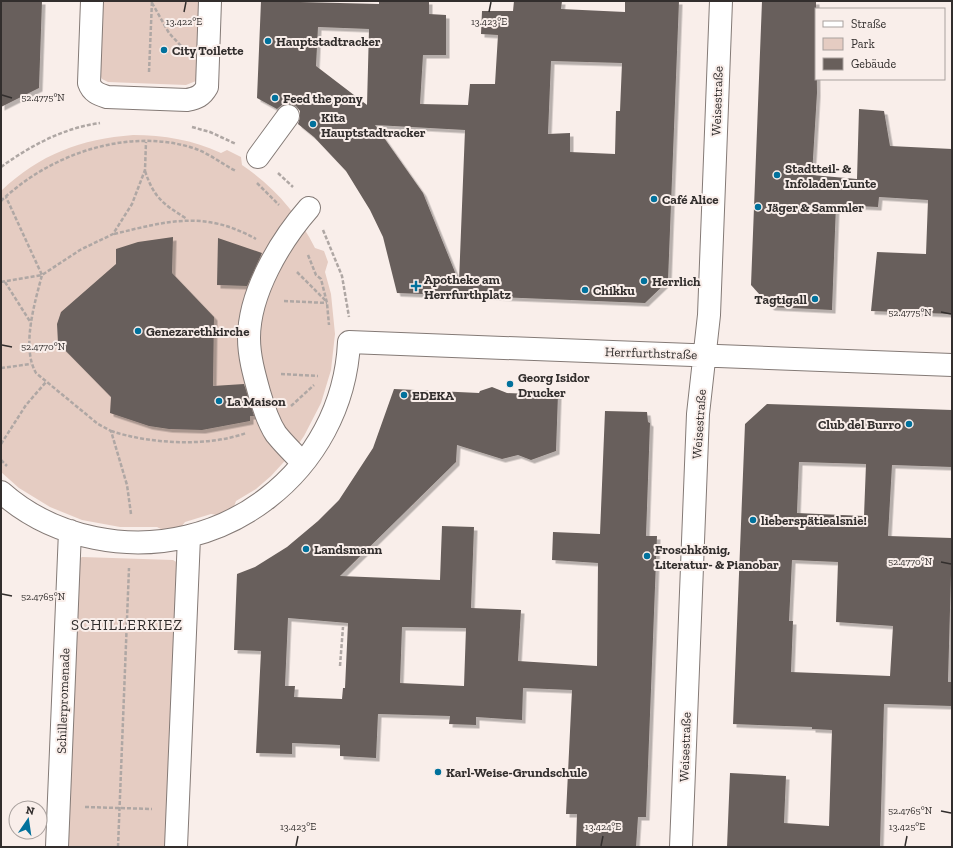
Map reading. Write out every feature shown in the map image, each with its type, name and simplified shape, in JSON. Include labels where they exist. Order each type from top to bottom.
[{"type":"street","points":[[92,1],[89,83],[91,90],[107,97],[187,100],[197,98],[204,93],[207,87],[210,1]]},
{"type":"street","name":"Weisestraße","points":[[680,847],[698,414],[709,315],[722,1]]},
{"type":"street","points":[[258,158],[288,116]]},
{"type":"street","points":[[1,492],[26,511],[70,531],[100,539],[130,543],[158,542],[189,537],[230,522],[265,501],[284,484],[303,463],[276,433],[270,422],[254,373],[249,337],[251,321],[262,282],[276,253],[295,224],[309,208]]},
{"type":"street","name":"Herrfurthstraße","points":[[303,463],[317,444],[335,409],[345,377],[349,342],[952,365]]},
{"type":"street","name":"Schillerpromenade","points":[[57,847],[70,531]]},
{"type":"street","points":[[176,847],[189,537]]},
{"type":"path","points":[[152,2],[169,33],[186,52]]},
{"type":"path","points":[[149,78],[152,2]]},
{"type":"path","points":[[1,167],[40,142],[67,131],[94,124]]},
{"type":"path","points":[[198,128],[238,146]]},
{"type":"path","points":[[113,234],[132,204],[144,170],[146,142]]},
{"type":"path","points":[[1,201],[39,172],[69,157],[85,151],[122,143],[161,142],[190,147],[212,156],[217,162],[239,173]]},
{"type":"path","points":[[144,170],[151,188],[163,204],[187,219]]},
{"type":"path","points":[[252,179],[280,205],[295,224],[307,244],[307,252],[316,274],[321,279],[327,302]]},
{"type":"path","points":[[6,197],[42,275],[31,322],[31,364],[36,372],[46,382],[64,394],[98,424],[111,431],[131,438],[150,441],[192,441],[236,437],[270,422],[290,407],[323,376],[254,373]]},
{"type":"path","points":[[1,282],[42,275],[68,258],[113,234],[166,222],[187,219],[224,225],[244,232],[276,253],[327,302]]},
{"type":"path","points":[[5,282],[31,322]]},
{"type":"path","points":[[257,300],[327,302]]},
{"type":"path","points":[[1,368],[31,364]]},
{"type":"path","points":[[1,444],[26,405],[46,382]]},
{"type":"path","points":[[111,431],[127,485],[131,519]]},
{"type":"path","points":[[1,460],[9,469]]},
{"type":"path","points":[[118,847],[129,568]]},
{"type":"path","points":[[340,666],[343,627]]},
{"type":"path","points":[[83,807],[154,809]]},
{"type":"green space","points":[[102,1],[200,1],[196,81],[186,85],[108,82],[102,79],[99,73]]},
{"type":"green space","points":[[133,135],[178,139],[210,148],[221,153],[227,150],[241,157],[242,165],[265,182],[293,213],[315,248],[324,251],[328,262],[325,272],[331,294],[335,334],[331,370],[321,403],[304,436],[293,452],[271,476],[256,489],[236,501],[232,512],[224,516],[211,514],[185,522],[178,531],[169,533],[157,527],[120,527],[82,520],[50,507],[19,488],[1,472],[1,191],[31,167],[62,151],[96,140]]},
{"type":"green space","points":[[82,557],[173,560],[178,563],[166,847],[67,847],[79,559]]},
{"type":"building","points":[[1,1],[42,1],[39,88],[1,107]]},
{"type":"building","points":[[261,1],[379,4],[379,1],[429,1],[429,14],[446,15],[446,55],[423,55],[420,104],[468,105],[470,84],[495,84],[498,35],[481,34],[482,11],[513,11],[514,1],[562,1],[561,9],[625,12],[625,1],[679,1],[668,281],[645,303],[397,293],[383,237],[370,210],[346,171],[314,137],[298,124],[300,111],[296,106],[283,104],[277,109],[257,98]],"holes":[[[318,27],[369,29],[367,105],[316,66]],[[551,61],[622,63],[620,111],[616,111],[615,154],[570,152],[570,133],[548,134]],[[375,125],[465,130],[459,282],[423,193]]]},
{"type":"building","points":[[762,1],[816,1],[815,80],[817,80],[817,93],[812,175],[857,179],[859,109],[884,111],[890,146],[952,149],[952,314],[871,311],[877,252],[926,254],[928,200],[879,197],[878,207],[836,205],[832,310],[771,307],[751,285]]},
{"type":"building","name":"Genezarethkirche","points":[[173,237],[172,273],[214,317],[213,386],[244,384],[254,416],[250,416],[250,421],[202,430],[169,429],[149,426],[110,413],[111,397],[58,343],[57,324],[61,312],[116,264],[116,249],[138,242]]},
{"type":"building","name":"Genezarethkirche","points":[[218,238],[262,253],[247,286],[217,285]]},
{"type":"building","points":[[492,387],[507,393],[531,394],[546,390],[558,394],[556,451],[531,460],[518,455],[502,459],[457,445],[456,462],[340,576],[440,580],[442,526],[474,527],[471,608],[521,610],[518,661],[597,666],[598,563],[552,560],[553,532],[600,534],[605,411],[647,412],[648,422],[650,423],[646,536],[657,536],[646,817],[638,817],[636,847],[576,847],[577,814],[566,814],[572,690],[523,688],[522,720],[476,717],[476,725],[449,724],[450,716],[378,714],[376,758],[340,756],[340,745],[292,743],[292,754],[256,753],[261,651],[234,650],[237,574],[255,567],[287,547],[318,521],[339,500],[373,448],[394,389],[479,393],[480,391]],"holes":[[[288,618],[348,623],[345,688],[343,688],[342,699],[294,697],[295,686],[285,686]],[[402,627],[466,628],[464,686],[400,683]]]},
{"type":"building","points":[[767,404],[952,410],[952,467],[892,465],[888,536],[952,538],[948,682],[952,682],[952,706],[884,704],[880,847],[727,847],[730,773],[786,776],[784,823],[829,826],[832,730],[812,729],[812,727],[733,724],[745,424]],"holes":[[[799,462],[866,464],[864,516],[797,513]],[[792,560],[838,562],[836,622],[893,626],[890,676],[791,672],[793,621],[789,621]]]},
{"type":"place","name":"Hauptstadtracker","points":[[268,41]]},
{"type":"place","name":"City Toilette","points":[[164,50]]},
{"type":"place","name":"Feed the pony","points":[[275,98]]},
{"type":"place","name":"Kita Hauptstadtracker","points":[[313,124]]},
{"type":"place","name":"Stadtteil- & Infoladen Lunte","points":[[777,175]]},
{"type":"place","name":"Café Alice","points":[[654,199]]},
{"type":"place","name":"Jäger & Sammler","points":[[758,207]]},
{"type":"place","name":"Herrlich","points":[[644,281]]},
{"type":"place","name":"Apotheke am Herrfurthplatz","points":[[416,286]]},
{"type":"place","name":"Chikku","points":[[585,290]]},
{"type":"place","name":"Tagtigall","points":[[815,299]]},
{"type":"place","name":"Genezarethkirche","points":[[138,331]]},
{"type":"place","name":"Georg Isidor Drucker","points":[[510,384]]},
{"type":"place","name":"EDEKA","points":[[404,395]]},
{"type":"place","name":"La Maison","points":[[219,401]]},
{"type":"place","name":"Club del Burro","points":[[909,424]]},
{"type":"place","name":"lieberspätiealsnie!","points":[[753,520]]},
{"type":"place","name":"Landsmann","points":[[306,549]]},
{"type":"place","name":"Froschkönig, Literatur- & Pianobar","points":[[647,556]]},
{"type":"place","name":"Karl-Weise-Grundschule","points":[[438,772]]},
{"type":"district","name":"SCHILLERKIEZ","points":[[127,625]]}]
